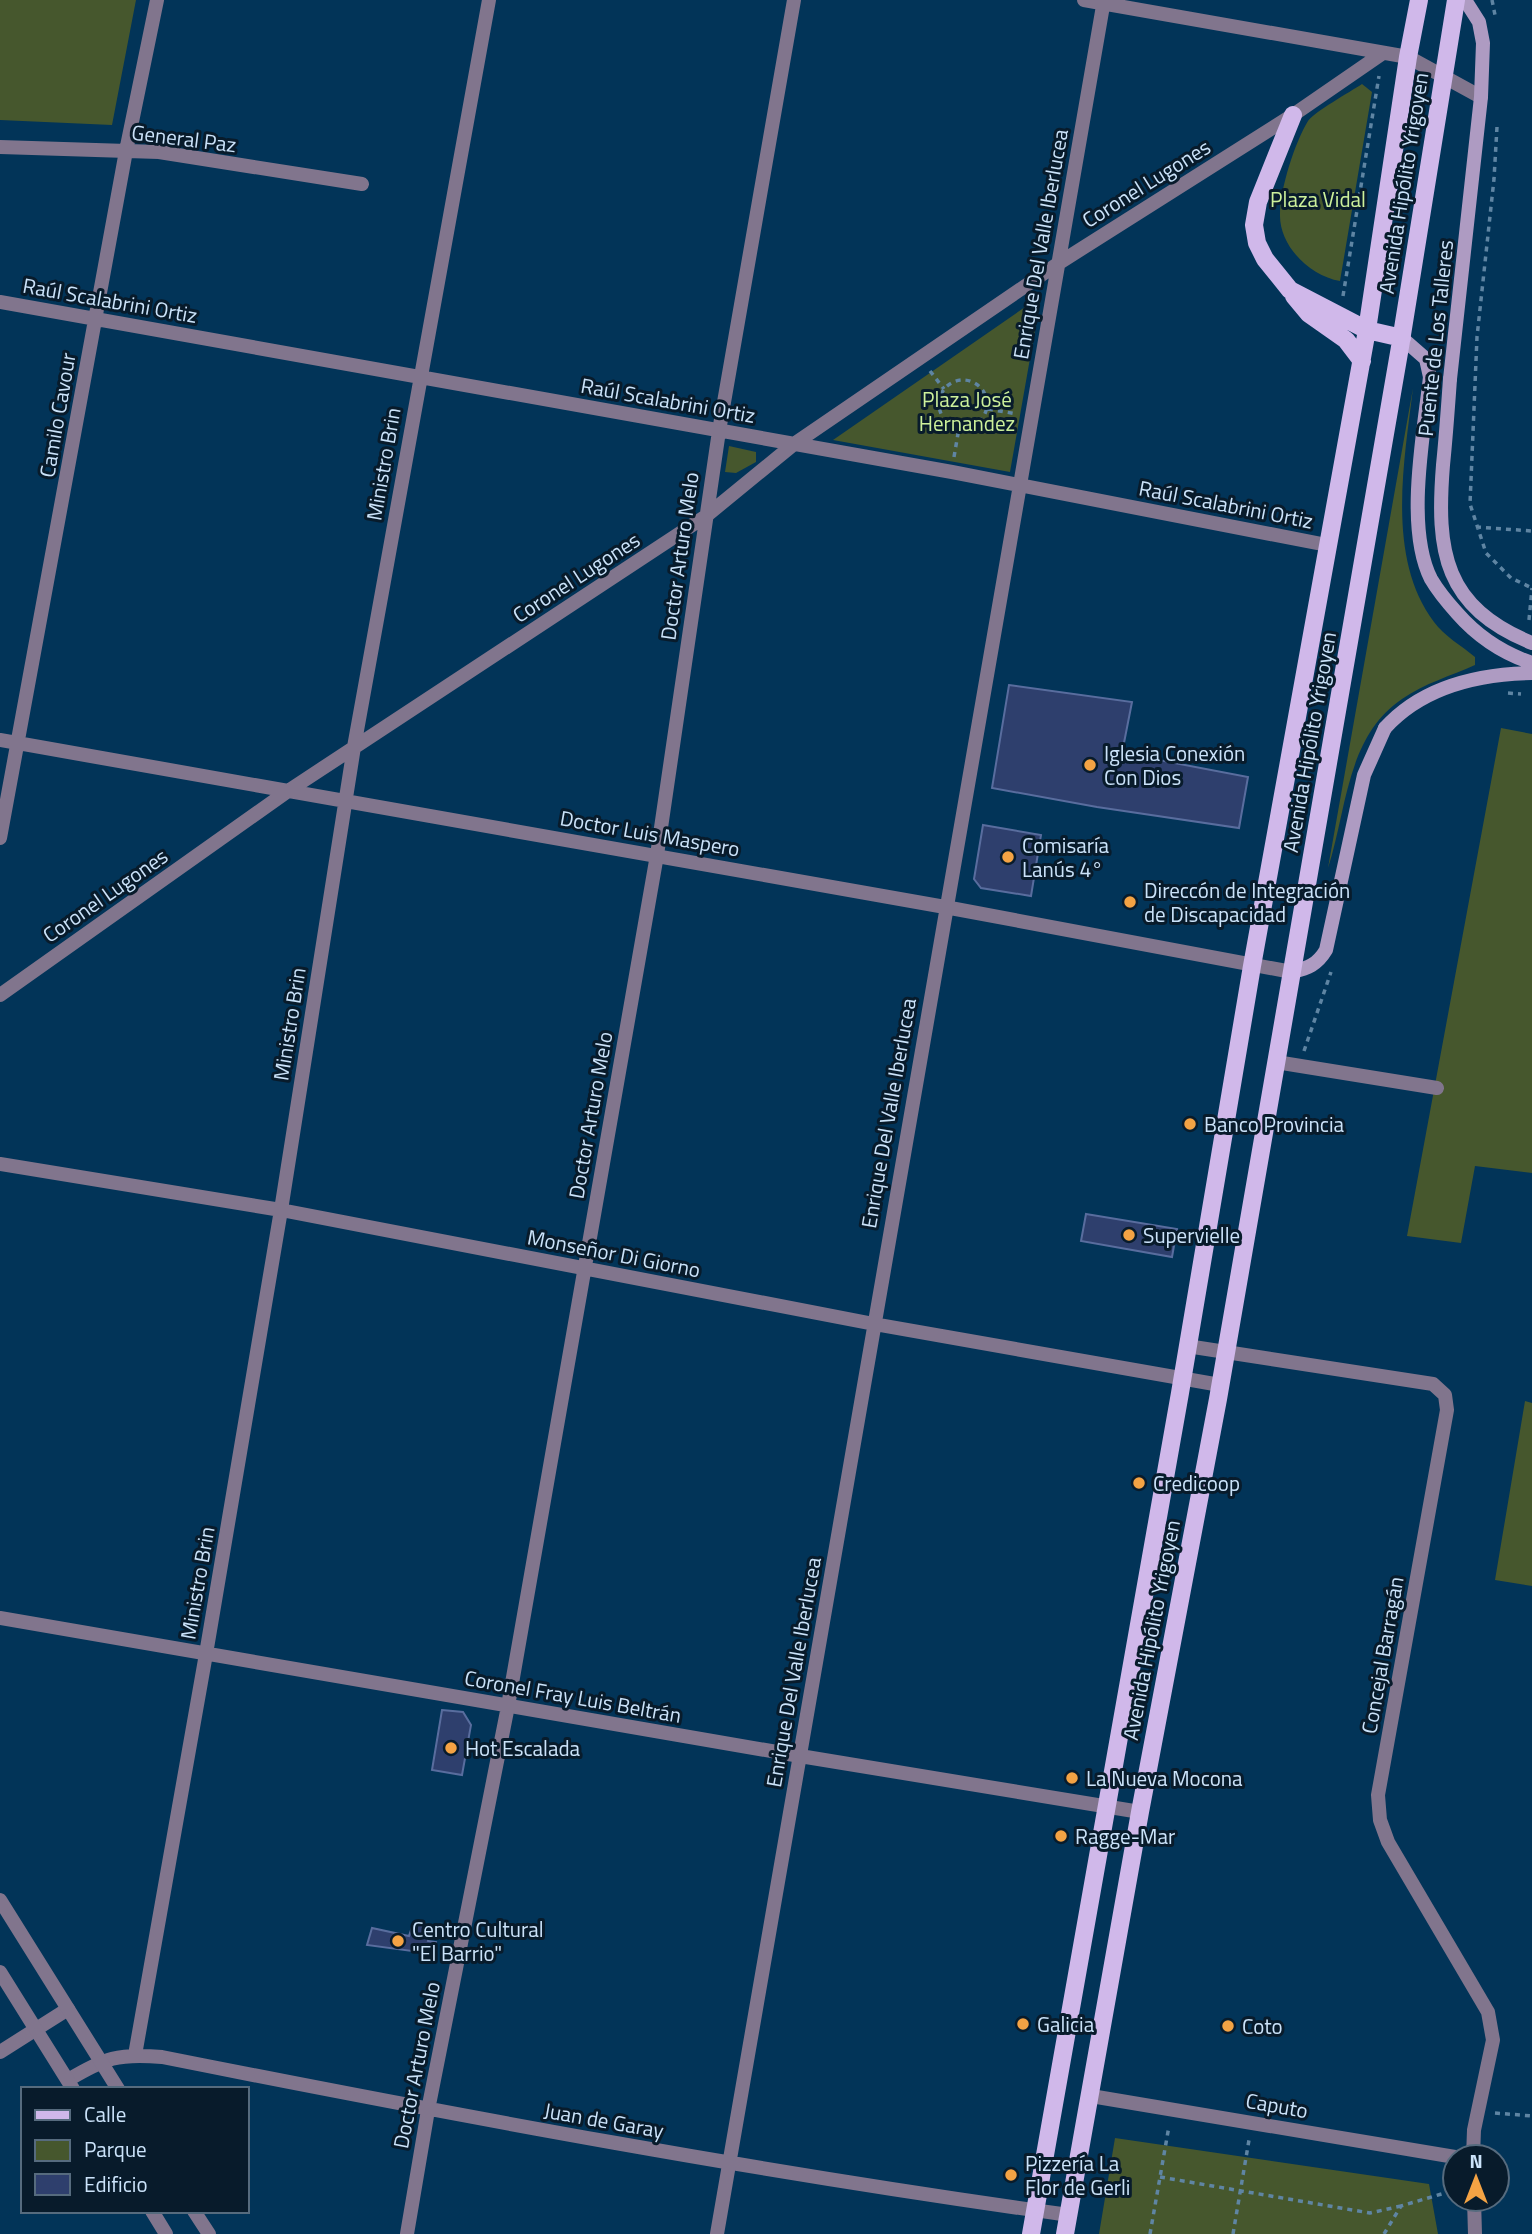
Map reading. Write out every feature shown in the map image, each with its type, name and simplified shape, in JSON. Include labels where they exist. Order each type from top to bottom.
[{"type":"main road","name":"Avenida Hipólito Yrigoyen","points":[[1031,2234],[1252,966],[1362,360],[1419,0]]},
{"type":"main road","name":"Avenida Hipólito Yrigoyen","points":[[1065,2234],[1220,1385],[1402,338],[1456,0]]},
{"type":"main road","name":"Puente de Los Talleres","points":[[1465,0],[1479,22],[1483,43],[1481,97],[1450,379],[1440,526],[1446,558],[1459,589],[1483,616],[1510,634],[1532,643]]},
{"type":"main road","points":[[1293,115],[1264,183],[1254,225],[1257,243],[1265,259],[1309,314],[1346,341],[1362,360]]},
{"type":"main road","points":[[1290,290],[1367,330],[1402,338]]},
{"type":"main road","name":"Puente de Los Talleres","points":[[1402,338],[1426,359],[1430,377],[1419,489],[1419,522],[1423,555],[1432,579],[1471,628],[1493,646],[1532,663]]},
{"type":"main road","points":[[1292,972],[1310,968],[1320,960],[1326,950],[1364,775],[1385,729],[1400,711],[1419,699],[1488,675],[1532,673]]},
{"type":"street","name":"Camilo Cavour","points":[[0,838],[126,151],[157,0]]},
{"type":"street","name":"Ministro Brin","points":[[135,2055],[281,1210],[354,747],[489,0]]},
{"type":"street","name":"Doctor Arturo Melo","points":[[407,2234],[428,2110],[508,1706],[657,855],[719,430],[794,0]]},
{"type":"street","points":[[1084,0],[1408,57],[1481,97]]},
{"type":"street","name":"Enrique Del Valle Iberlucea","points":[[717,2234],[1104,2]]},
{"type":"street","name":"Coronel Lugones","points":[[0,995],[288,791],[706,516],[794,444],[1059,263],[1293,115],[1382,53]]},
{"type":"street","name":"General Paz","points":[[0,147],[159,152],[362,184]]},
{"type":"street","name":"Raúl Scalabrini Ortiz","points":[[0,302],[952,472],[1327,545]]},
{"type":"street","name":"Doctor Luis Maspero","points":[[0,740],[657,855],[1292,972]]},
{"type":"street","points":[[1276,1062],[1437,1088]]},
{"type":"street","name":"Monseñor Di Giorno","points":[[0,1164],[281,1210],[874,1324],[1220,1385]]},
{"type":"street","name":"Concejal Barragán","points":[[1187,1346],[1433,1384],[1445,1395],[1447,1410],[1378,1795],[1378,1808],[1388,1842],[1488,2012],[1493,2040],[1474,2143]]},
{"type":"street","name":"Coronel Fray Luis Beltrán","points":[[0,1618],[1140,1812]]},
{"type":"street","points":[[0,1900],[117,2087]]},
{"type":"street","points":[[0,1972],[71,2085],[100,2061]]},
{"type":"street","points":[[0,2052],[68,2009]]},
{"type":"street","name":"Juan de Garay","points":[[100,2061],[135,2055],[162,2057],[428,2110],[730,2163],[1069,2215]]},
{"type":"street","name":"Caputo","points":[[1091,2096],[1441,2155]]},
{"type":"street","points":[[153,2213],[166,2234]]},
{"type":"street","points":[[195,2213],[209,2234]]},
{"type":"street","points":[[1474,2213],[1475,2234]]},
{"type":"path","points":[[1492,0],[1495,16]]},
{"type":"path","points":[[1340,316],[1382,53]]},
{"type":"path","points":[[1497,116],[1494,179],[1477,337],[1470,504],[1486,553],[1511,578],[1532,588],[1529,620]]},
{"type":"path","points":[[920,358],[944,389]]},
{"type":"path","points":[[956,381],[972,382],[985,393],[988,409],[979,423],[972,428],[959,428],[948,424],[940,412],[940,396],[944,389],[956,381]]},
{"type":"path","points":[[988,409],[1032,416]]},
{"type":"path","points":[[952,472],[959,428]]},
{"type":"path","points":[[1476,527],[1532,531]]},
{"type":"path","points":[[1507,693],[1521,694]]},
{"type":"path","points":[[1299,1066],[1332,971]]},
{"type":"path","points":[[1150,2234],[1172,2109]]},
{"type":"path","points":[[1479,2111],[1532,2116]]},
{"type":"path","points":[[1233,2234],[1253,2122]]},
{"type":"path","points":[[1160,2177],[1370,2213],[1441,2194]]},
{"type":"path","points":[[1384,2234],[1401,2206]]},
{"type":"green space","points":[[0,0],[136,0],[112,125],[0,120]]},
{"type":"green space","name":"Plaza Vidal","points":[[1362,84],[1372,92],[1340,281],[1318,273],[1298,258],[1281,226],[1281,204],[1289,166],[1308,121]]},
{"type":"green space","name":"Plaza José Hernandez","points":[[1041,296],[1010,472],[833,440]]},
{"type":"green space","points":[[1413,388],[1402,509],[1409,569],[1419,597],[1434,622],[1475,657],[1475,665],[1411,693],[1384,715],[1369,733],[1351,776],[1328,868]]},
{"type":"green space","points":[[729,446],[756,452],[756,462],[736,473],[725,472]]},
{"type":"green space","points":[[1501,728],[1532,734],[1532,1173],[1475,1166],[1461,1243],[1407,1236]]},
{"type":"green space","points":[[1525,1401],[1532,1403],[1532,1586],[1495,1580]]},
{"type":"green space","points":[[1115,2138],[1429,2184],[1438,2234],[1099,2234]]},
{"type":"building","name":"Iglesia Conexión Con Dios","points":[[1009,685],[1132,702],[1122,753],[1248,777],[1239,828],[992,788]]},
{"type":"building","name":"Comisaría Lanús 4°","points":[[983,825],[1041,835],[1031,896],[981,888],[974,879]]},
{"type":"building","name":"Supervielle","points":[[1086,1214],[1177,1229],[1172,1257],[1081,1241]]},
{"type":"building","name":"Hot Escalada","points":[[442,1710],[463,1712],[471,1725],[462,1775],[432,1770]]},
{"type":"building","name":"Centro Cultural \"El Barrio\"","points":[[413,1924],[431,1928],[428,1941],[436,1942],[434,1954],[367,1945],[372,1928],[409,1936]]},
{"type":"place","name":"Iglesia Conexión Con Dios","points":[[1090,765]]},
{"type":"place","name":"Comisaría Lanús 4°","points":[[1008,857]]},
{"type":"place","name":"Direccón de Integración de Discapacidad","points":[[1130,902]]},
{"type":"place","name":"Banco Provincia","points":[[1190,1124]]},
{"type":"place","name":"Supervielle","points":[[1129,1235]]},
{"type":"place","name":"Credicoop","points":[[1139,1483]]},
{"type":"place","name":"Hot Escalada","points":[[451,1748]]},
{"type":"place","name":"La Nueva Mocona","points":[[1072,1778]]},
{"type":"place","name":"Ragge-Mar","points":[[1061,1836]]},
{"type":"place","name":"Centro Cultural \"El Barrio\"","points":[[398,1941]]},
{"type":"place","name":"Galicia","points":[[1023,2024]]},
{"type":"place","name":"Coto","points":[[1228,2026]]},
{"type":"place","name":"Pizzería La Flor de Gerli","points":[[1011,2175]]}]
